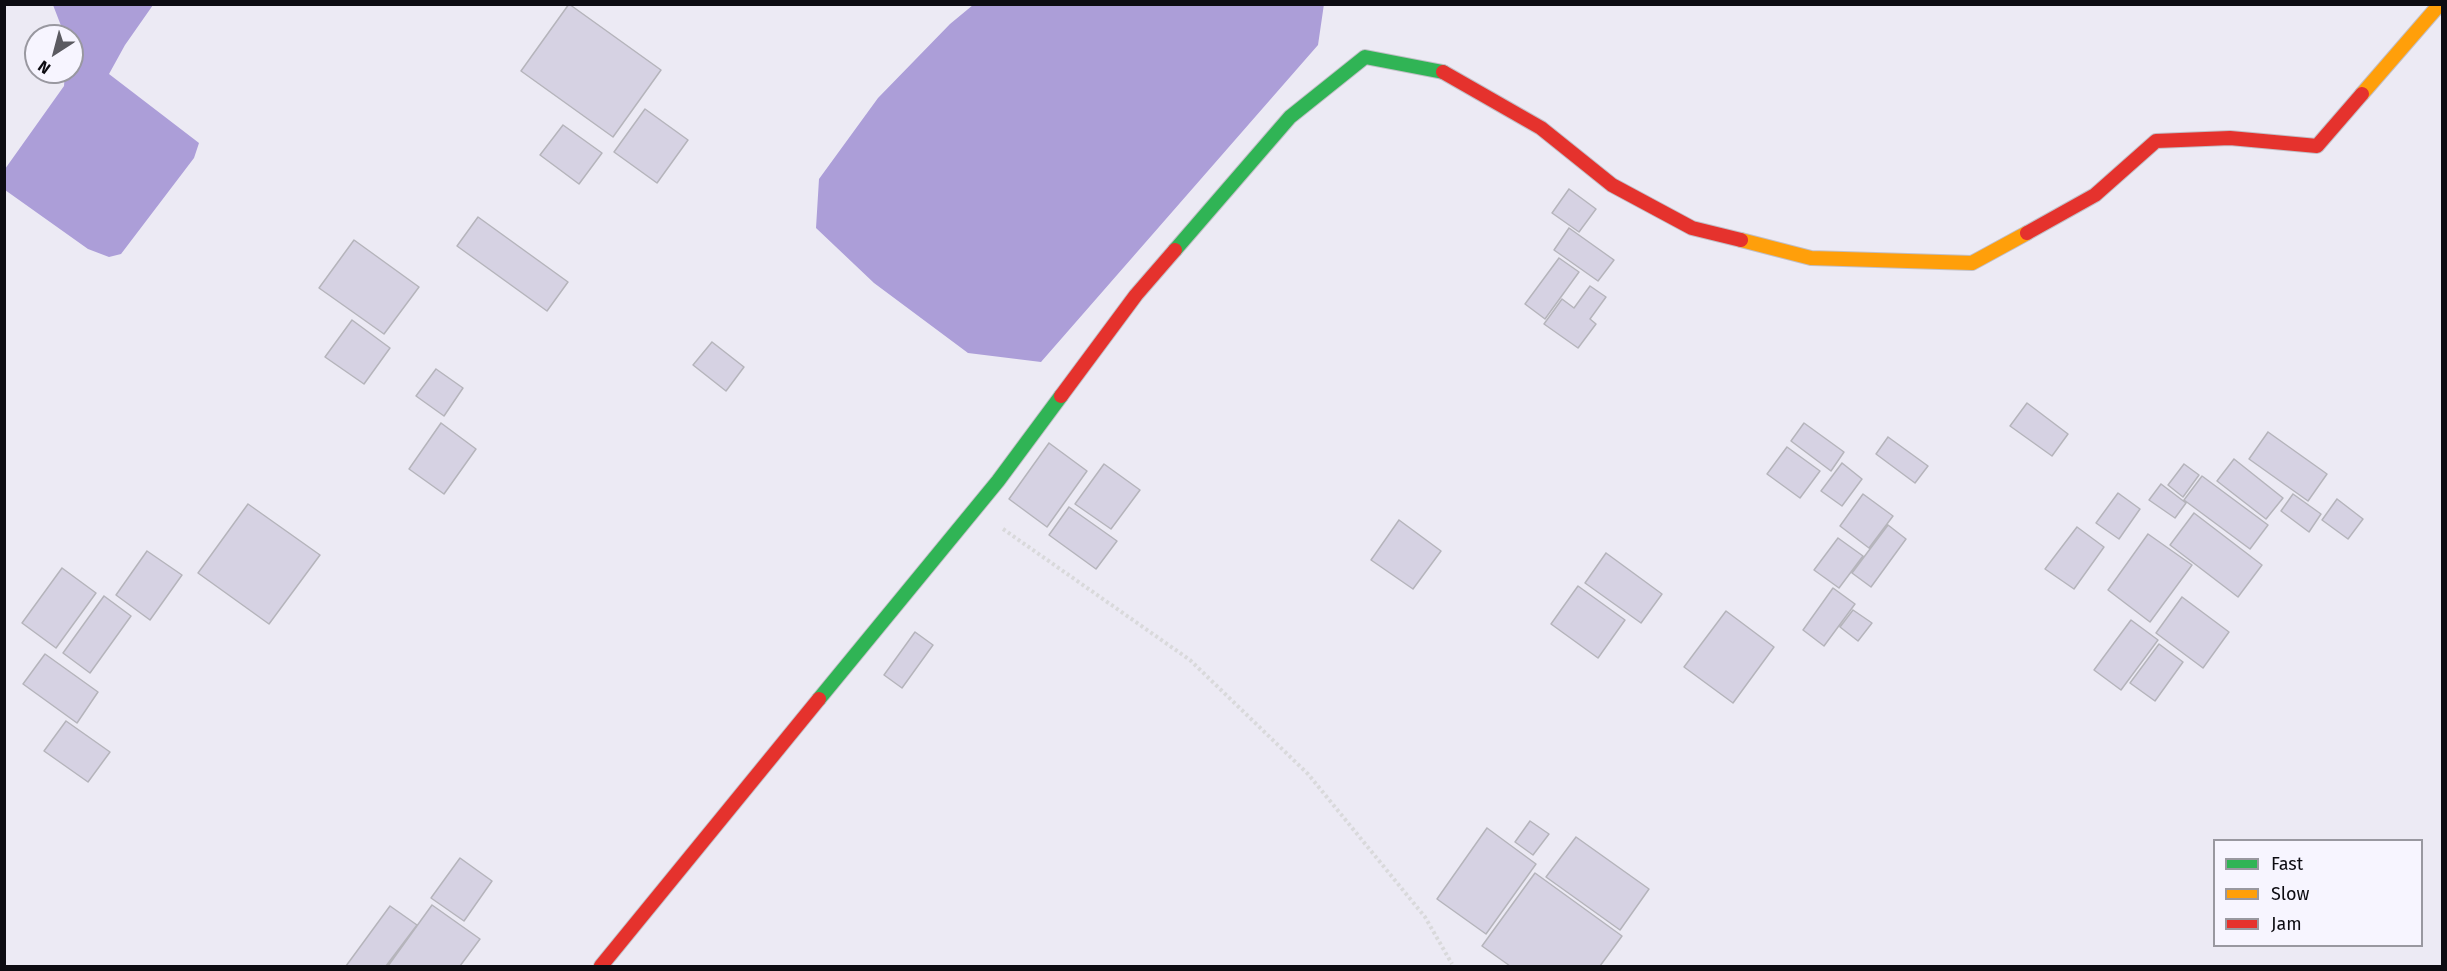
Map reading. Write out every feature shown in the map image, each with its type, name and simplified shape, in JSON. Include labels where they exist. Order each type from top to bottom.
[{"type":"street","points":[[601,966],[998,481],[1136,295],[1290,117],[1365,57],[1445,72],[1541,128],[1612,185],[1692,228],[1811,258],[1972,263],[2095,195],[2156,141],[2230,138],[2317,146],[2440,4]]},
{"type":"path","points":[[975,509],[1190,660],[1308,774],[1425,917],[1452,964]]},
{"type":"shaded area","points":[[1324,4],[1318,45],[1041,362],[968,353],[874,283],[816,228],[819,179],[878,98],[950,24],[973,5]]},
{"type":"shaded area","points":[[53,5],[153,5],[125,45],[109,74],[199,143],[194,158],[121,254],[109,257],[88,249],[5,190],[5,169],[64,84],[84,84],[84,24],[60,24]]},
{"type":"building","points":[[569,4],[661,70],[613,137],[521,71]]},
{"type":"building","points":[[645,109],[688,140],[657,183],[614,152]]},
{"type":"building","points":[[563,125],[602,153],[579,184],[540,155]]},
{"type":"building","points":[[1569,189],[1596,209],[1579,232],[1552,213]]},
{"type":"building","points":[[478,217],[568,282],[547,311],[457,246]]},
{"type":"building","points":[[1569,228],[1614,260],[1598,281],[1554,250]]},
{"type":"building","points":[[354,240],[419,287],[384,334],[319,288]]},
{"type":"building","points":[[1559,258],[1579,272],[1545,319],[1525,304]]},
{"type":"building","points":[[1590,286],[1606,297],[1590,319],[1596,324],[1578,348],[1544,324],[1562,299],[1574,308]]},
{"type":"building","points":[[352,320],[390,348],[364,384],[325,357]]},
{"type":"building","points":[[712,342],[744,367],[726,391],[693,365]]},
{"type":"building","points":[[436,369],[463,388],[444,416],[416,396]]},
{"type":"building","points":[[2027,403],[2068,434],[2052,456],[2010,426]]},
{"type":"building","points":[[441,423],[476,449],[444,494],[409,469]]},
{"type":"building","points":[[1804,423],[1844,452],[1831,471],[1791,441]]},
{"type":"building","points":[[2268,432],[2327,474],[2308,501],[2249,459]]},
{"type":"building","points":[[1888,437],[1928,466],[1915,483],[1876,454]]},
{"type":"building","points":[[1049,443],[1087,471],[1047,527],[1009,499]]},
{"type":"building","points":[[1787,447],[1820,471],[1800,498],[1767,474]]},
{"type":"building","points":[[2234,459],[2283,498],[2266,519],[2217,481]]},
{"type":"building","points":[[1842,463],[1862,479],[1842,506],[1821,491]]},
{"type":"building","points":[[1104,464],[1140,490],[1111,529],[1075,504]]},
{"type":"building","points":[[2184,464],[2199,475],[2183,497],[2168,485]]},
{"type":"building","points":[[2202,476],[2268,525],[2250,549],[2184,500]]},
{"type":"building","points":[[2161,484],[2186,503],[2175,518],[2149,500]]},
{"type":"building","points":[[2118,493],[2140,509],[2119,539],[2096,523]]},
{"type":"building","points":[[1863,494],[1893,516],[1869,548],[1840,526]]},
{"type":"building","points":[[2293,494],[2321,514],[2309,532],[2281,511]]},
{"type":"building","points":[[2337,499],[2363,519],[2348,539],[2322,520]]},
{"type":"building","points":[[248,504],[320,555],[269,624],[198,573]]},
{"type":"building","points":[[1069,507],[1117,541],[1096,569],[1049,535]]},
{"type":"building","points":[[2194,513],[2262,565],[2238,597],[2170,545]]},
{"type":"building","points":[[1399,520],[1441,551],[1413,589],[1371,560]]},
{"type":"building","points":[[1888,525],[1906,539],[1871,587],[1852,573]]},
{"type":"building","points":[[2077,527],[2104,547],[2074,589],[2045,569]]},
{"type":"building","points":[[2148,534],[2192,565],[2150,622],[2108,590]]},
{"type":"building","points":[[1838,538],[1863,556],[1839,588],[1814,570]]},
{"type":"building","points":[[147,551],[182,575],[150,620],[116,595]]},
{"type":"building","points":[[1606,553],[1662,594],[1641,623],[1585,583]]},
{"type":"building","points":[[62,568],[96,593],[56,648],[22,623]]},
{"type":"building","points":[[1578,586],[1625,620],[1598,658],[1551,624]]},
{"type":"building","points":[[1833,588],[1855,604],[1824,646],[1803,630]]},
{"type":"building","points":[[104,596],[131,616],[90,673],[63,653]]},
{"type":"building","points":[[2182,597],[2229,632],[2203,668],[2156,633]]},
{"type":"building","points":[[1853,610],[1872,623],[1858,641],[1840,627]]},
{"type":"building","points":[[1726,611],[1774,647],[1733,703],[1684,667]]},
{"type":"building","points":[[2131,620],[2158,640],[2121,690],[2094,670]]},
{"type":"building","points":[[915,632],[933,645],[902,688],[884,675]]},
{"type":"building","points":[[2159,644],[2183,662],[2155,701],[2130,683]]},
{"type":"building","points":[[45,654],[98,692],[77,723],[23,684]]},
{"type":"building","points":[[66,721],[110,752],[88,782],[44,751]]},
{"type":"building","points":[[1530,821],[1549,834],[1533,855],[1515,842]]},
{"type":"building","points":[[1487,828],[1536,864],[1486,934],[1437,899]]},
{"type":"building","points":[[1576,837],[1649,889],[1620,930],[1546,877]]},
{"type":"building","points":[[460,858],[492,881],[464,921],[431,898]]},
{"type":"building","points":[[1535,873],[1622,936],[1600,966],[1510,966],[1482,946]]},
{"type":"building","points":[[432,905],[480,939],[460,966],[388,966]]},
{"type":"building","points":[[390,906],[417,925],[386,966],[346,966]]},
{"type":"traffic: fast","points":[[1175,250],[1290,117],[1365,57],[1443,72]]},
{"type":"traffic: fast","points":[[819,699],[998,481],[1061,396]]},
{"type":"traffic: slow","points":[[2362,94],[2440,4]]},
{"type":"traffic: slow","points":[[1741,240],[1811,258],[1972,263],[2027,233]]},
{"type":"traffic: jam","points":[[1443,72],[1541,128],[1612,185],[1692,228],[1741,240]]},
{"type":"traffic: jam","points":[[2027,233],[2095,195],[2156,141],[2230,138],[2317,146],[2362,94]]},
{"type":"traffic: jam","points":[[1061,396],[1136,295],[1175,250]]},
{"type":"traffic: jam","points":[[601,966],[819,699]]}]
